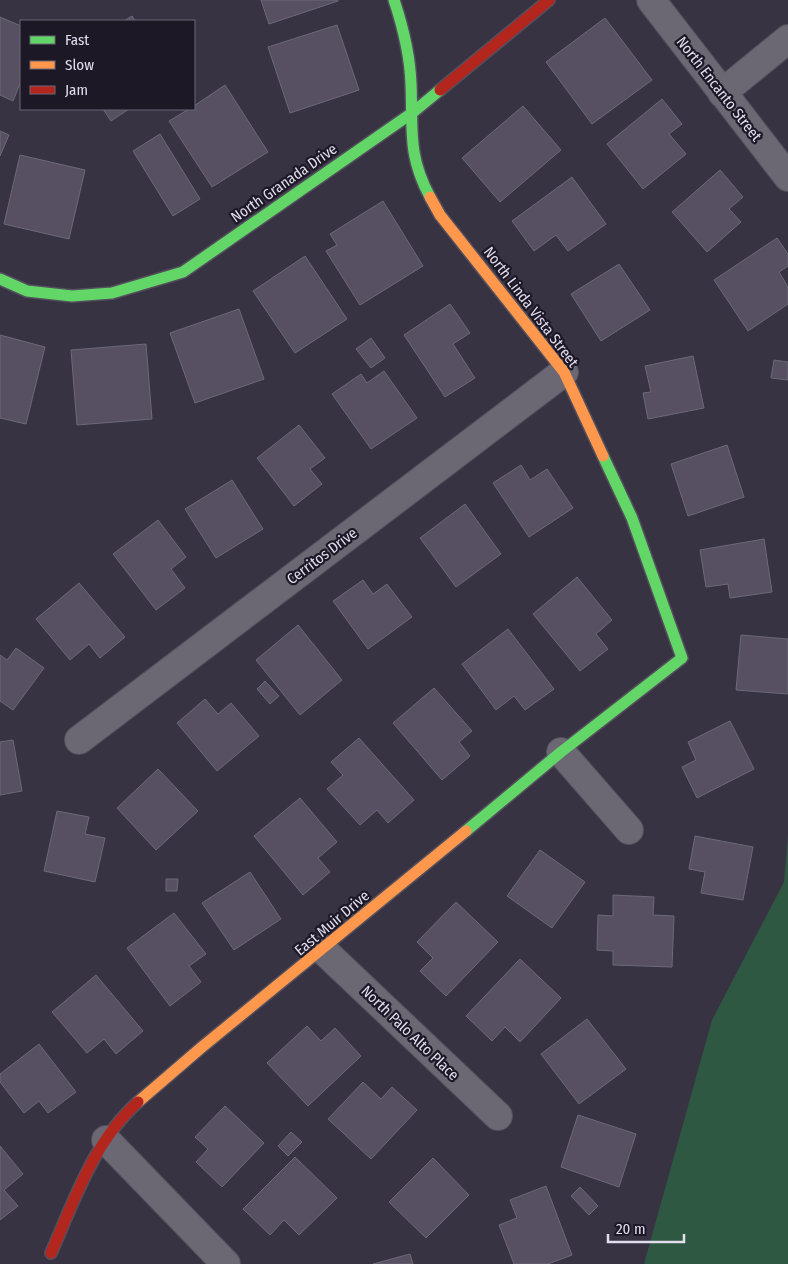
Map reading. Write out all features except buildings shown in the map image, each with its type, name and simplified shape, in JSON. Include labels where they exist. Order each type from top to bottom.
[{"type":"street","name":"North Linda Vista Street","points":[[394,0],[403,27],[411,80],[411,138],[414,159],[425,187],[440,215],[564,372],[632,518],[682,658]]},
{"type":"street","name":"North Granada Drive","points":[[0,279],[27,290],[72,296],[112,294],[183,272],[412,113],[549,0]]},
{"type":"street","name":"North Encanto Street","points":[[651,0],[788,177]]},
{"type":"street","points":[[722,93],[788,39]]},
{"type":"street","name":"Cerritos Drive","points":[[79,740],[564,372]]},
{"type":"street","name":"East Muir Drive","points":[[51,1253],[93,1160],[106,1140],[143,1099],[202,1047],[323,950],[561,752],[682,658]]},
{"type":"street","points":[[561,752],[629,830]]},
{"type":"street","name":"North Palo Alto Place","points":[[323,950],[498,1116]]},
{"type":"street","points":[[106,1140],[226,1264]]},
{"type":"green space","points":[[788,835],[788,1264],[644,1264],[712,1020],[784,882]]},
{"type":"traffic: fast","points":[[394,0],[408,52],[414,154],[430,197]]},
{"type":"traffic: fast","points":[[0,279],[27,291],[72,296],[112,293],[183,272],[412,113],[440,90]]},
{"type":"traffic: fast","points":[[466,831],[561,752],[682,658],[632,518],[603,456]]},
{"type":"traffic: slow","points":[[430,197],[440,215],[564,372],[603,456]]},
{"type":"traffic: slow","points":[[138,1102],[202,1047],[466,831]]},
{"type":"traffic: jam","points":[[440,90],[549,0]]},
{"type":"traffic: jam","points":[[51,1253],[97,1153],[109,1135],[138,1102]]}]
